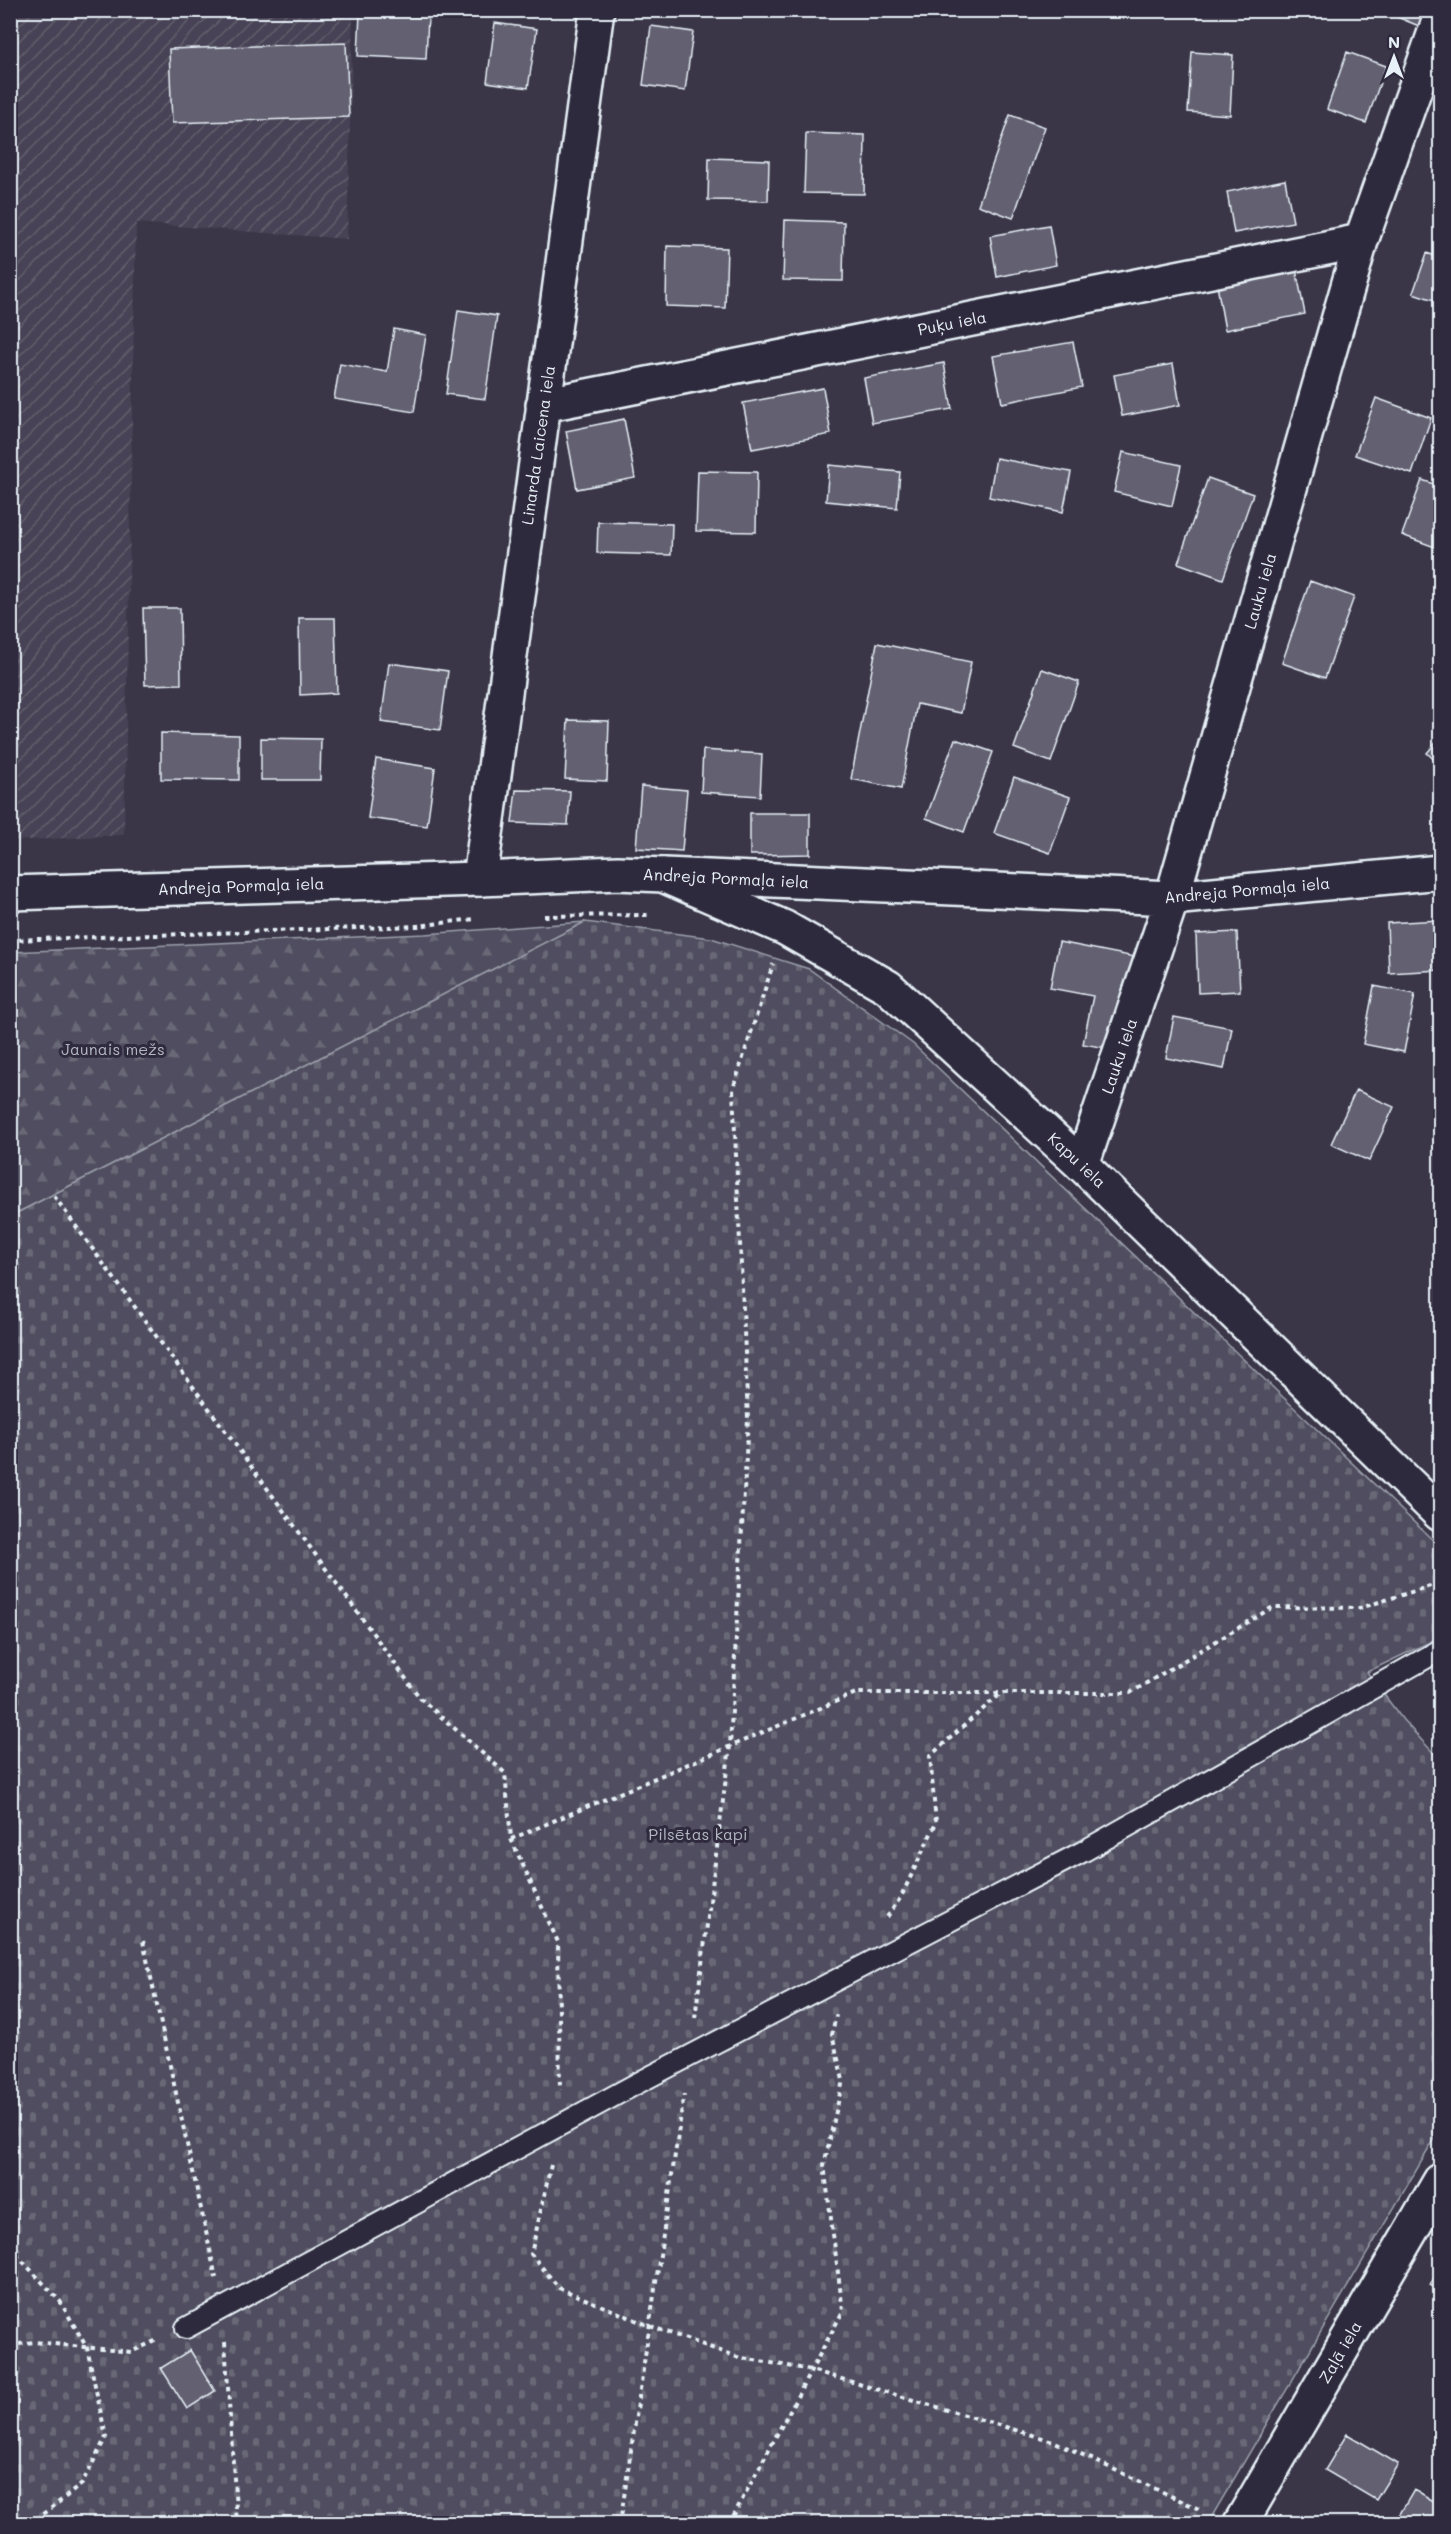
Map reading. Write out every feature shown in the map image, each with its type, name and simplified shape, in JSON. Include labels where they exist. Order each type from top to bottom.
[{"type":"street","name":"Linarda Laicena iela","points":[[480,879],[597,10]]},
{"type":"street","name":"Lauku iela","points":[[1082,1165],[1172,898],[1361,241],[1428,91],[1440,18]]},
{"type":"street","name":"Puķu iela","points":[[543,405],[1361,241]]},
{"type":"street","name":"Andreja Pormaļa iela","points":[[10,893],[618,873],[1172,898],[1440,872]]},
{"type":"street","name":"Kapu iela","points":[[663,875],[785,928],[888,987],[1082,1165],[1440,1514]]},
{"type":"street","name":"Zaļā iela","points":[[1240,2523],[1440,2181]]},
{"type":"lane","points":[[186,2328],[690,2056],[1084,1851],[1440,1650]]},
{"type":"path","points":[[533,917],[656,915]]},
{"type":"path","points":[[10,939],[417,926],[481,918]]},
{"type":"path","points":[[620,2523],[690,2056],[730,1746],[748,1419],[733,1089],[775,957]]},
{"type":"path","points":[[54,1196],[420,1698],[505,1773],[511,1839],[558,1942],[561,2125],[531,2254],[559,2288],[650,2326],[737,2357],[811,2370],[1053,2440],[1203,2511]]},
{"type":"path","points":[[511,1839],[856,1693],[1130,1693],[1273,1607],[1360,1608],[1440,1583]]},
{"type":"path","points":[[883,1923],[901,1897],[936,1823],[930,1756],[1002,1693]]},
{"type":"path","points":[[143,1941],[222,2308],[237,2523]]},
{"type":"path","points":[[729,2523],[843,2311],[824,2164],[843,2080],[832,2034],[846,1975]]},
{"type":"path","points":[[10,2248],[60,2301],[87,2348],[106,2437],[82,2484],[32,2523]]},
{"type":"path","points":[[10,2345],[35,2342],[131,2352],[186,2328]]},
{"type":"shaded area","points":[[11,11],[353,11],[347,239],[136,223],[124,835],[11,841]]},
{"type":"green space","name":"Jaunais mežs","points":[[585,922],[11,1216],[11,952],[425,934]]},
{"type":"green space","name":"Pilsētas kapi","points":[[585,922],[711,938],[809,969],[913,1044],[1440,1547],[1440,1637],[1367,1672],[1403,1720],[1440,1760],[1440,2130],[1208,2523],[11,2524],[11,1216]]},
{"type":"building","points":[[1380,10],[1425,10],[1419,26]]},
{"type":"building","points":[[360,13],[428,17],[426,59],[358,56]]},
{"type":"building","points":[[495,23],[537,29],[528,88],[487,82]]},
{"type":"building","points":[[651,26],[693,32],[685,91],[643,85]]},
{"type":"building","points":[[346,43],[349,117],[172,123],[169,49]]},
{"type":"building","points":[[1192,52],[1233,55],[1230,115],[1188,112]]},
{"type":"building","points":[[1347,52],[1386,66],[1366,123],[1327,109]]},
{"type":"building","points":[[1010,115],[1045,127],[1013,218],[978,205]]},
{"type":"building","points":[[806,133],[865,135],[864,194],[804,193]]},
{"type":"building","points":[[709,158],[769,160],[768,201],[708,200]]},
{"type":"building","points":[[1285,180],[1293,222],[1234,233],[1227,192]]},
{"type":"building","points":[[785,220],[844,222],[843,281],[783,280]]},
{"type":"building","points":[[1049,225],[1056,265],[997,277],[990,236]]},
{"type":"building","points":[[667,246],[727,248],[725,308],[666,306]]},
{"type":"building","points":[[1427,253],[1440,258],[1440,302],[1413,293]]},
{"type":"building","points":[[1296,269],[1305,314],[1225,330],[1217,285]]},
{"type":"building","points":[[458,310],[497,316],[485,399],[446,394]]},
{"type":"building","points":[[394,329],[426,335],[414,412],[334,399],[340,364],[387,372]]},
{"type":"building","points":[[1073,342],[1082,387],[1002,403],[993,356]]},
{"type":"building","points":[[944,363],[952,409],[872,423],[864,378]]},
{"type":"building","points":[[1173,364],[1180,405],[1122,416],[1114,375]]},
{"type":"building","points":[[823,388],[831,434],[752,449],[743,403]]},
{"type":"building","points":[[1376,398],[1431,418],[1412,474],[1355,455]]},
{"type":"building","points":[[624,419],[635,478],[577,489],[566,431]]},
{"type":"building","points":[[1123,452],[1181,465],[1172,506],[1114,492]]},
{"type":"building","points":[[996,458],[1071,472],[1063,512],[989,497]]},
{"type":"building","points":[[829,465],[900,472],[897,508],[826,501]]},
{"type":"building","points":[[698,471],[757,472],[756,532],[696,531]]},
{"type":"building","points":[[1208,478],[1253,494],[1223,579],[1178,563]]},
{"type":"building","points":[[1422,480],[1440,486],[1440,549],[1402,535]]},
{"type":"building","points":[[598,522],[672,524],[671,555],[597,553]]},
{"type":"building","points":[[1310,581],[1354,597],[1325,678],[1282,663]]},
{"type":"building","points":[[143,608],[180,608],[181,684],[145,685]]},
{"type":"building","points":[[299,618],[335,618],[337,693],[300,695]]},
{"type":"building","points":[[877,643],[971,662],[961,713],[917,704],[901,789],[851,779]]},
{"type":"building","points":[[389,663],[448,671],[440,730],[381,722]]},
{"type":"building","points":[[1042,669],[1079,682],[1051,762],[1014,748]]},
{"type":"building","points":[[568,720],[609,721],[607,781],[565,779]]},
{"type":"building","points":[[161,733],[239,735],[239,780],[161,779]]},
{"type":"building","points":[[261,738],[321,739],[320,780],[261,780]]},
{"type":"building","points":[[1440,738],[1440,765],[1427,753]]},
{"type":"building","points":[[955,739],[993,752],[964,832],[926,818]]},
{"type":"building","points":[[703,750],[762,754],[760,796],[701,792]]},
{"type":"building","points":[[376,759],[435,768],[427,826],[368,818]]},
{"type":"building","points":[[1014,777],[1070,797],[1050,853],[994,833]]},
{"type":"building","points":[[641,786],[687,790],[682,851],[636,848]]},
{"type":"building","points":[[516,790],[570,791],[568,825],[512,823]]},
{"type":"building","points":[[750,813],[810,813],[810,854],[750,855]]},
{"type":"building","points":[[1440,920],[1440,970],[1389,973],[1387,923]]},
{"type":"building","points":[[1237,932],[1240,991],[1198,993],[1196,934]]},
{"type":"building","points":[[1059,942],[1135,957],[1118,1050],[1083,1044],[1093,996],[1050,988]]},
{"type":"building","points":[[1374,986],[1415,994],[1404,1052],[1363,1044]]},
{"type":"building","points":[[1174,1017],[1232,1028],[1224,1069],[1166,1058]]},
{"type":"building","points":[[1356,1090],[1394,1107],[1369,1161],[1331,1144]]},
{"type":"building","points":[[1440,2268],[1440,2291],[1430,2285]]},
{"type":"building","points":[[190,2350],[215,2391],[187,2409],[161,2368]]},
{"type":"building","points":[[1347,2434],[1398,2464],[1376,2500],[1325,2470]]},
{"type":"building","points":[[1414,2490],[1440,2506],[1440,2524],[1394,2524]]}]
